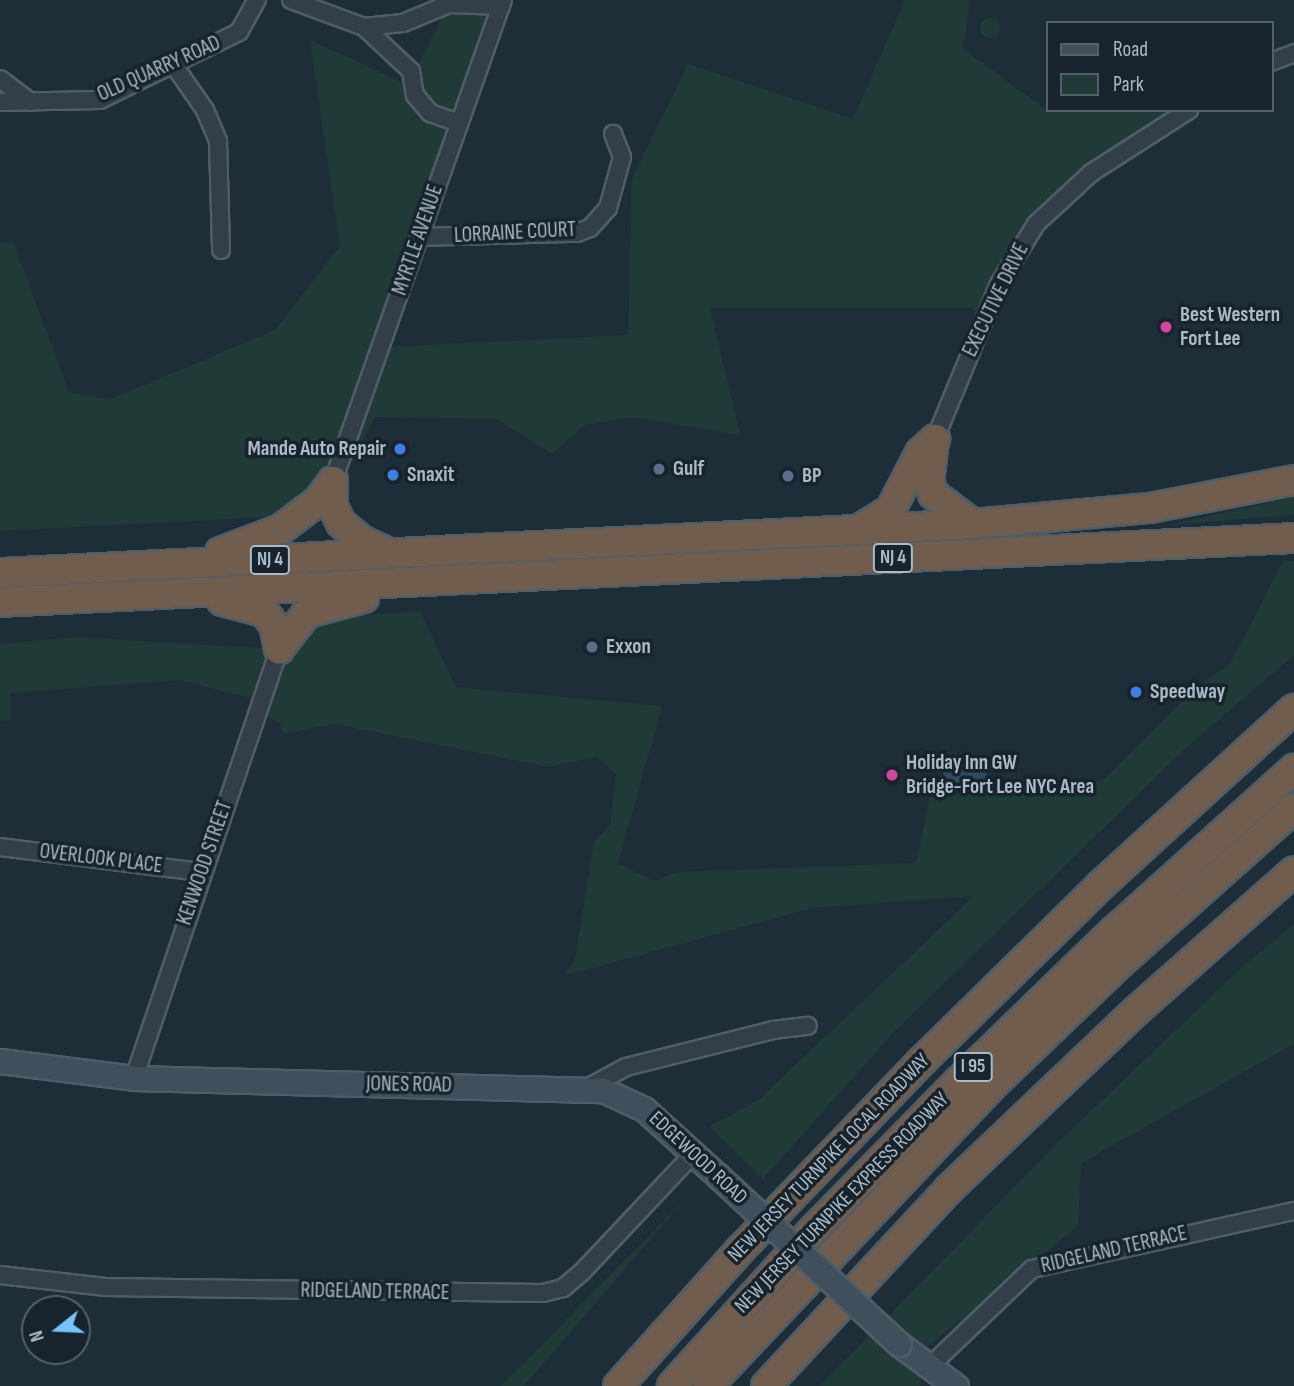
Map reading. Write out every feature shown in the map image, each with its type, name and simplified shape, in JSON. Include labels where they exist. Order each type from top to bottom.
[{"type":"highway","points":[[935,439],[929,479],[933,494],[973,524]]},
{"type":"highway","points":[[857,531],[891,509],[920,453],[935,439]]},
{"type":"highway","name":"NJ 4","points":[[0,573],[973,524],[1172,505],[1294,480]]},
{"type":"highway","points":[[333,481],[333,507],[341,523],[360,540],[391,554]]},
{"type":"highway","points":[[139,566],[218,552],[267,536],[308,510],[333,481]]},
{"type":"highway","name":"NJ 4","points":[[0,602],[1294,538]]},
{"type":"highway","points":[[279,649],[301,618],[316,609],[472,579]]},
{"type":"highway","points":[[134,595],[248,605],[269,617],[279,649]]},
{"type":"highway","name":"NEW JERSEY TURNPIKE LOCAL ROADWAY","points":[[618,1386],[741,1249],[920,1062],[1101,885],[1291,711]]},
{"type":"highway","name":"NEW JERSEY TURNPIKE EXPRESS ROADWAY","points":[[672,1386],[814,1229],[989,1051],[1294,769]]},
{"type":"highway","name":"NEW JERSEY TURNPIKE EXPRESS ROADWAY","points":[[708,1386],[986,1092],[1129,954],[1294,808]]},
{"type":"highway","points":[[766,1386],[949,1189],[1108,1038],[1294,872]]},
{"type":"street","name":"OLD QUARRY ROAD","points":[[0,102],[100,100],[239,32],[257,0]]},
{"type":"street","points":[[290,0],[364,27],[411,71],[415,96],[430,113],[459,123]]},
{"type":"street","points":[[364,27],[403,23],[449,4],[502,3]]},
{"type":"street","name":"MYRTLE AVENUE","points":[[333,481],[502,3]]},
{"type":"street","points":[[1273,61],[1294,53]]},
{"type":"street","points":[[173,64],[205,110],[218,141],[221,250]]},
{"type":"street","points":[[0,79],[30,102]]},
{"type":"street","name":"EXECUTIVE DRIVE","points":[[935,439],[999,284],[1036,224],[1091,173],[1186,112]]},
{"type":"street","name":"LORRAINE COURT","points":[[419,237],[578,233],[590,228],[608,208],[622,158],[613,134]]},
{"type":"street","name":"KENWOOD STREET","points":[[134,1078],[279,649]]},
{"type":"street","name":"OVERLOOK PLACE","points":[[0,847],[202,872]]},
{"type":"street","name":"JONES ROAD","points":[[0,1061],[134,1078],[587,1088],[626,1067],[773,1030],[808,1026]]},
{"type":"street","name":"EDGEWOOD ROAD","points":[[587,1088],[610,1091],[644,1109],[899,1343],[956,1386]]},
{"type":"street","name":"RIDGELAND TERRACE","points":[[0,1275],[104,1287],[543,1293],[563,1287],[581,1273],[693,1154]]},
{"type":"street","name":"RIDGELAND TERRACE","points":[[929,1367],[1032,1269],[1294,1211]]},
{"type":"green space","points":[[438,0],[499,0],[384,347],[628,335],[632,179],[688,64],[853,119],[905,0],[970,0],[963,49],[1046,109],[1046,112],[1175,112],[1179,117],[1061,197],[983,319],[971,308],[710,308],[740,435],[632,417],[585,425],[552,454],[497,419],[375,417],[326,514],[0,531],[0,243],[13,242],[69,392],[109,400],[275,330],[340,246],[310,40],[408,85],[441,19]]},
{"type":"green space","points":[[986,18],[994,18],[1000,28],[994,38],[986,38],[980,32],[980,24]]},
{"type":"green space","points":[[1294,497],[1294,515],[1168,525]]},
{"type":"green space","points":[[1283,561],[1294,561],[1294,655],[1184,750],[892,1034],[763,1179],[709,1127],[757,1101],[974,896],[812,908],[564,976],[575,959],[594,842],[610,826],[616,774],[597,757],[548,767],[335,724],[282,734],[280,724],[258,710],[261,701],[181,680],[11,693],[10,721],[0,720],[0,644],[76,637],[279,649],[320,623],[341,617],[420,611],[456,687],[662,706],[618,863],[655,881],[676,872],[916,863],[930,797],[1102,781],[1201,683],[1230,664]]},
{"type":"green space","points":[[1294,924],[1294,1044],[1081,1163],[1078,1226],[927,1347],[920,1386],[820,1386],[1055,1145],[1243,966]]},
{"type":"green space","points":[[687,1197],[524,1386],[501,1386]]},
{"type":"water","points":[[985,760],[987,781],[944,784],[943,762]]},
{"type":"place","name":"Best Western Fort Lee","points":[[1166,327]]},
{"type":"place","name":"Mande Auto Repair","points":[[400,449]]},
{"type":"place","name":"Gulf","points":[[659,469]]},
{"type":"place","name":"Snaxit","points":[[393,475]]},
{"type":"place","name":"BP","points":[[788,476]]},
{"type":"place","name":"Exxon","points":[[592,647]]},
{"type":"place","name":"Speedway","points":[[1136,692]]},
{"type":"place","name":"Holiday Inn GW Bridge-Fort Lee NYC Area","points":[[892,775]]}]
